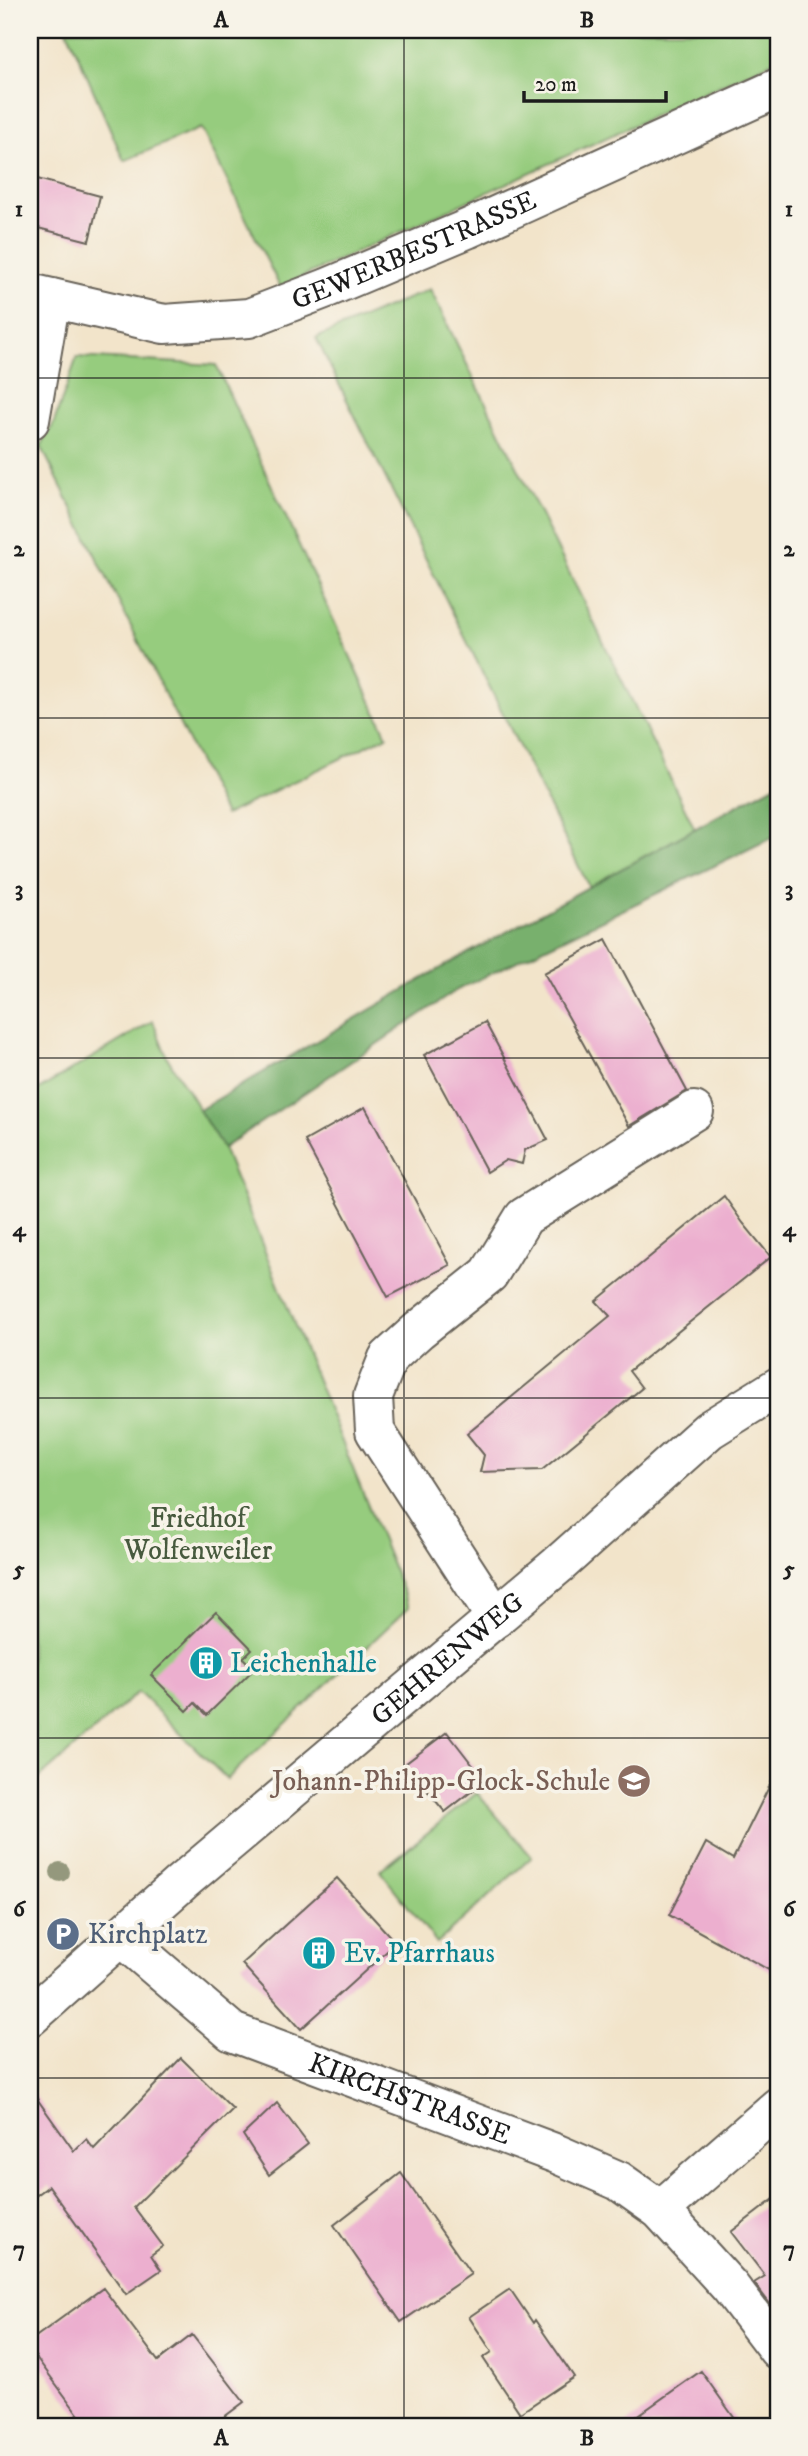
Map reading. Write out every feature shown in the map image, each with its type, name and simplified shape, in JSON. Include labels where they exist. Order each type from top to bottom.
[{"type":"street","name":"GEWERBESTRASSE","points":[[40,296],[164,324],[249,318],[467,229],[778,88]]},
{"type":"street","points":[[30,420],[40,296]]},
{"type":"street","points":[[496,1618],[375,1431],[373,1396],[388,1358],[489,1274],[524,1217],[694,1111]]},
{"type":"street","name":"GEHRENWEG","points":[[121,1937],[182,1882],[496,1618],[709,1430],[778,1387]]},
{"type":"street","points":[[30,2017],[121,1937]]},
{"type":"street","name":"KIRCHSTRASSE","points":[[121,1937],[232,2032],[557,2154],[620,2181],[660,2210],[730,2287],[778,2350]]},
{"type":"street","points":[[660,2210],[778,2107]]},
{"type":"green space","points":[[67,30],[778,30],[778,59],[280,287],[201,128],[124,161]]},
{"type":"green space","points":[[430,289],[695,829],[589,887],[316,338]]},
{"type":"green space","points":[[77,357],[216,365],[387,736],[225,815],[41,446],[53,425]]},
{"type":"green space","points":[[778,783],[778,835],[457,990],[223,1148],[199,1110],[448,964]]},
{"type":"green space","name":"Friedhof Wolfenweiler","points":[[153,1021],[167,1057],[223,1148],[409,1607],[227,1779],[138,1692],[30,1786],[30,1095]]},
{"type":"green space","points":[[477,1793],[532,1857],[437,1943],[380,1871]]},
{"type":"building","points":[[30,177],[100,196],[89,241],[30,226]]},
{"type":"building","points":[[606,939],[687,1091],[629,1126],[544,973]]},
{"type":"building","points":[[485,1022],[548,1140],[525,1150],[522,1164],[506,1160],[487,1172],[424,1055]]},
{"type":"building","points":[[365,1107],[450,1265],[388,1297],[305,1141]]},
{"type":"building","points":[[724,1196],[771,1257],[629,1371],[642,1388],[542,1470],[480,1472],[484,1455],[467,1434],[610,1316],[596,1301]]},
{"type":"building","name":"Leichenhalle","points":[[216,1612],[252,1649],[243,1658],[254,1669],[207,1715],[195,1703],[187,1711],[151,1675]]},
{"type":"building","points":[[447,1732],[485,1781],[445,1812],[405,1764]]},
{"type":"building","points":[[778,1769],[778,1975],[669,1915],[706,1843],[733,1859]]},
{"type":"building","name":"Ev. Pfarrhaus","points":[[337,1878],[396,1943],[301,2029],[242,1964]]},
{"type":"building","points":[[181,2058],[233,2109],[134,2207],[163,2246],[151,2255],[161,2270],[126,2294],[49,2186],[30,2200],[30,2089],[74,2151],[86,2139],[94,2149]]},
{"type":"building","points":[[277,2103],[308,2144],[269,2175],[243,2135]]},
{"type":"building","points":[[401,2173],[471,2274],[401,2322],[334,2225]]},
{"type":"building","points":[[778,2196],[778,2306],[774,2309],[754,2283],[765,2276],[731,2232]]},
{"type":"building","points":[[103,2288],[158,2361],[192,2335],[244,2402],[212,2426],[87,2426],[30,2349],[30,2341]]},
{"type":"building","points":[[510,2289],[574,2377],[520,2413],[483,2358],[492,2352],[469,2317]]},
{"type":"building","points":[[701,2371],[740,2426],[623,2426]]},
{"type":"place","name":"Leichenhalle","points":[[206,1663]]},
{"type":"place","name":"Johann-Philipp-Glock-Schule","points":[[634,1781]]},
{"type":"place","name":"Kirchplatz","points":[[63,1934]]},
{"type":"place","name":"Ev. Pfarrhaus","points":[[319,1953]]}]
